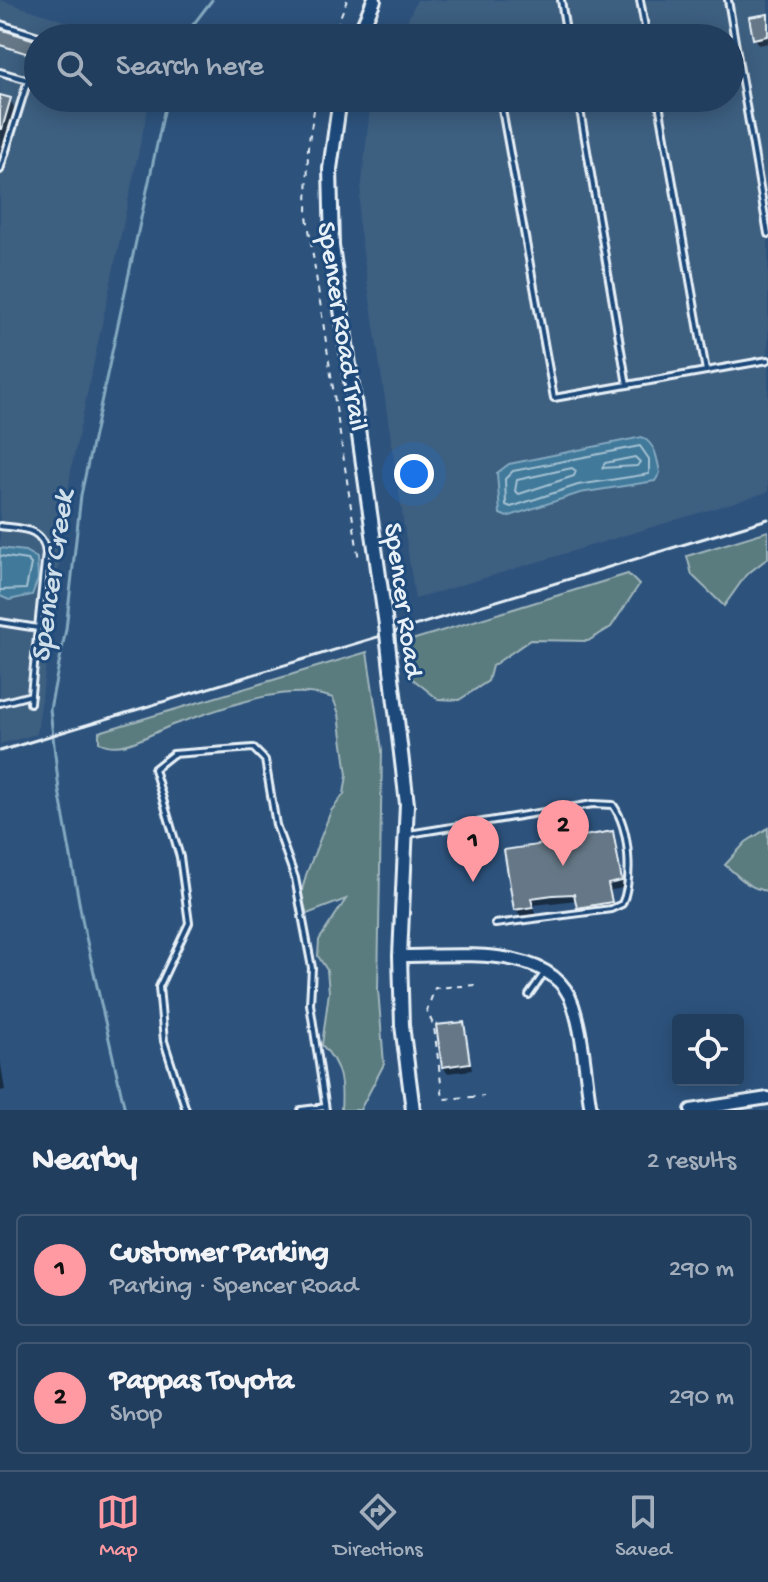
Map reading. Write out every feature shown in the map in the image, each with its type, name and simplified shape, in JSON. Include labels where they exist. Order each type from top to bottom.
[{"type":"main road","points":[[364,24],[374,0]]},
{"type":"main road","name":"Spencer Road","points":[[338,112],[330,169],[330,233],[386,625],[407,804],[400,956],[402,1025],[413,1110]]},
{"type":"street","points":[[400,956],[508,959],[547,970],[564,987],[573,1005],[591,1110]]},
{"type":"street","points":[[691,1110],[768,1098]]},
{"type":"lane","points":[[561,0],[565,24]]},
{"type":"lane","points":[[640,0],[644,24]]},
{"type":"lane","points":[[728,0],[732,24]]},
{"type":"lane","points":[[0,24],[24,31]]},
{"type":"lane","points":[[0,72],[24,79]]},
{"type":"lane","points":[[0,170],[24,93]]},
{"type":"lane","points":[[744,94],[768,234]]},
{"type":"lane","points":[[503,112],[554,398],[768,360]]},
{"type":"lane","points":[[580,112],[627,385]]},
{"type":"lane","points":[[660,112],[706,371]]},
{"type":"lane","points":[[0,526],[34,531],[45,540],[30,703]]},
{"type":"lane","points":[[0,622],[38,628]]},
{"type":"lane","points":[[0,703],[31,695]]},
{"type":"lane","points":[[186,1110],[164,1041],[159,987],[189,923],[180,857],[154,769],[173,754],[253,748],[265,760],[276,825],[295,878],[312,968],[310,1004],[325,1108],[301,1110]]},
{"type":"lane","points":[[406,834],[593,804],[613,805],[620,815],[629,887],[622,904],[611,909],[495,924]]},
{"type":"lane","points":[[529,995],[547,970]]},
{"type":"path","points":[[338,24],[347,0]]},
{"type":"path","name":"Spencer Road Trail","points":[[314,112],[307,158],[307,216],[359,560]]},
{"type":"path","points":[[475,985],[435,988],[427,1010],[434,1027],[443,1099],[484,1096]]},
{"type":"shaded area","points":[[0,0],[74,24],[24,24],[24,112],[147,112],[71,470],[37,734],[0,744]]},
{"type":"shaded area","points":[[417,0],[768,0],[768,492],[415,599],[358,219],[369,112],[744,112],[744,24],[406,24]]},
{"type":"green space","points":[[768,531],[768,558],[746,575],[724,606],[692,575],[687,556]]},
{"type":"green space","points":[[628,574],[639,585],[611,627],[588,641],[530,640],[492,666],[488,681],[459,700],[438,699],[409,676],[402,643]]},
{"type":"green space","points":[[367,652],[382,750],[378,989],[384,1064],[360,1110],[341,1110],[339,1075],[322,1045],[329,992],[327,970],[318,956],[319,940],[346,899],[307,914],[301,894],[331,811],[344,794],[347,775],[339,714],[333,698],[295,693],[254,699],[117,746],[99,742],[99,732]]},
{"type":"green space","points":[[768,828],[768,891],[749,885],[725,865],[746,842]]},
{"type":"water","points":[[642,437],[657,457],[660,473],[655,481],[580,493],[507,517],[500,514],[497,473],[509,464]]},
{"type":"water","points":[[0,548],[25,551],[37,558],[38,579],[32,595],[9,600],[0,596]]},
{"type":"building","points":[[768,14],[768,36],[753,39],[749,17]]},
{"type":"building","points":[[0,29],[24,37],[24,53],[0,45]]},
{"type":"building","points":[[0,95],[11,98],[2,129],[0,129]]},
{"type":"building","points":[[563,818],[566,839],[613,831],[622,881],[608,884],[612,902],[577,908],[574,894],[553,895],[531,898],[533,907],[514,910],[504,850],[544,844],[542,829],[547,828],[546,821]]},
{"type":"building","points":[[464,1022],[470,1063],[442,1067],[436,1025]]},
{"type":"waterway","name":"Spencer Creek","points":[[194,24],[212,0]]},
{"type":"waterway","name":"Spencer Creek","points":[[125,1110],[83,924],[59,790],[50,709],[66,629],[81,495],[164,112]]},
{"type":"railway","points":[[0,751],[768,519]]},
{"type":"place","name":"Pappas Toyota","points":[[563,866]]},
{"type":"place","name":"Customer Parking","points":[[473,882]]}]
